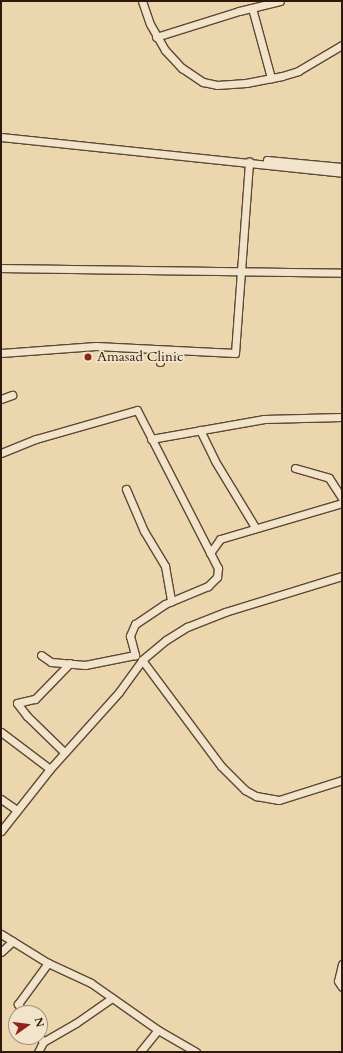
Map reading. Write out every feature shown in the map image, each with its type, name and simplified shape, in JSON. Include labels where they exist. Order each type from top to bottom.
[{"type":"street","points":[[142,1],[156,37],[182,68],[204,82],[229,85],[271,78],[298,71],[342,45]]},
{"type":"street","points":[[156,37],[280,1]]},
{"type":"street","points":[[252,8],[271,78]]},
{"type":"street","points":[[1,132],[342,167]]},
{"type":"street","points":[[1,137],[342,173]]},
{"type":"street","points":[[1,353],[96,346],[235,353],[243,272],[249,162]]},
{"type":"street","points":[[1,268],[342,273]]},
{"type":"street","points":[[160,362],[162,350]]},
{"type":"street","points":[[1,399],[12,395]]},
{"type":"street","points":[[1,453],[36,439],[137,410],[218,568],[217,577],[208,586],[170,601],[135,624],[130,636],[135,655],[85,665],[50,662],[41,655]]},
{"type":"street","points":[[151,439],[264,419],[342,417]]},
{"type":"street","points":[[200,430],[215,461],[255,527]]},
{"type":"street","points":[[295,468],[329,478],[342,498]]},
{"type":"street","points":[[126,489],[144,531],[164,566],[170,601]]},
{"type":"street","points":[[210,553],[220,539],[255,527],[342,503]]},
{"type":"street","points":[[1,831],[64,752],[119,692],[142,660],[166,640],[202,621],[342,576]]},
{"type":"street","points":[[142,660],[221,766],[245,790],[256,796],[280,800],[342,780]]},
{"type":"street","points":[[64,752],[27,716],[17,703],[36,699],[70,663]]},
{"type":"street","points":[[1,732],[50,769]]},
{"type":"street","points":[[1,799],[17,810]]},
{"type":"street","points":[[1,934],[48,963],[91,983],[158,1030],[196,1052]]},
{"type":"street","points":[[1,952],[14,941]]},
{"type":"street","points":[[19,1005],[48,963]]},
{"type":"street","points":[[342,964],[338,981],[342,987]]},
{"type":"street","points":[[48,1036],[76,1023],[112,998]]},
{"type":"street","points":[[140,1052],[158,1030]]},
{"type":"place","name":"Amasad Clinic","points":[[88,357]]}]
